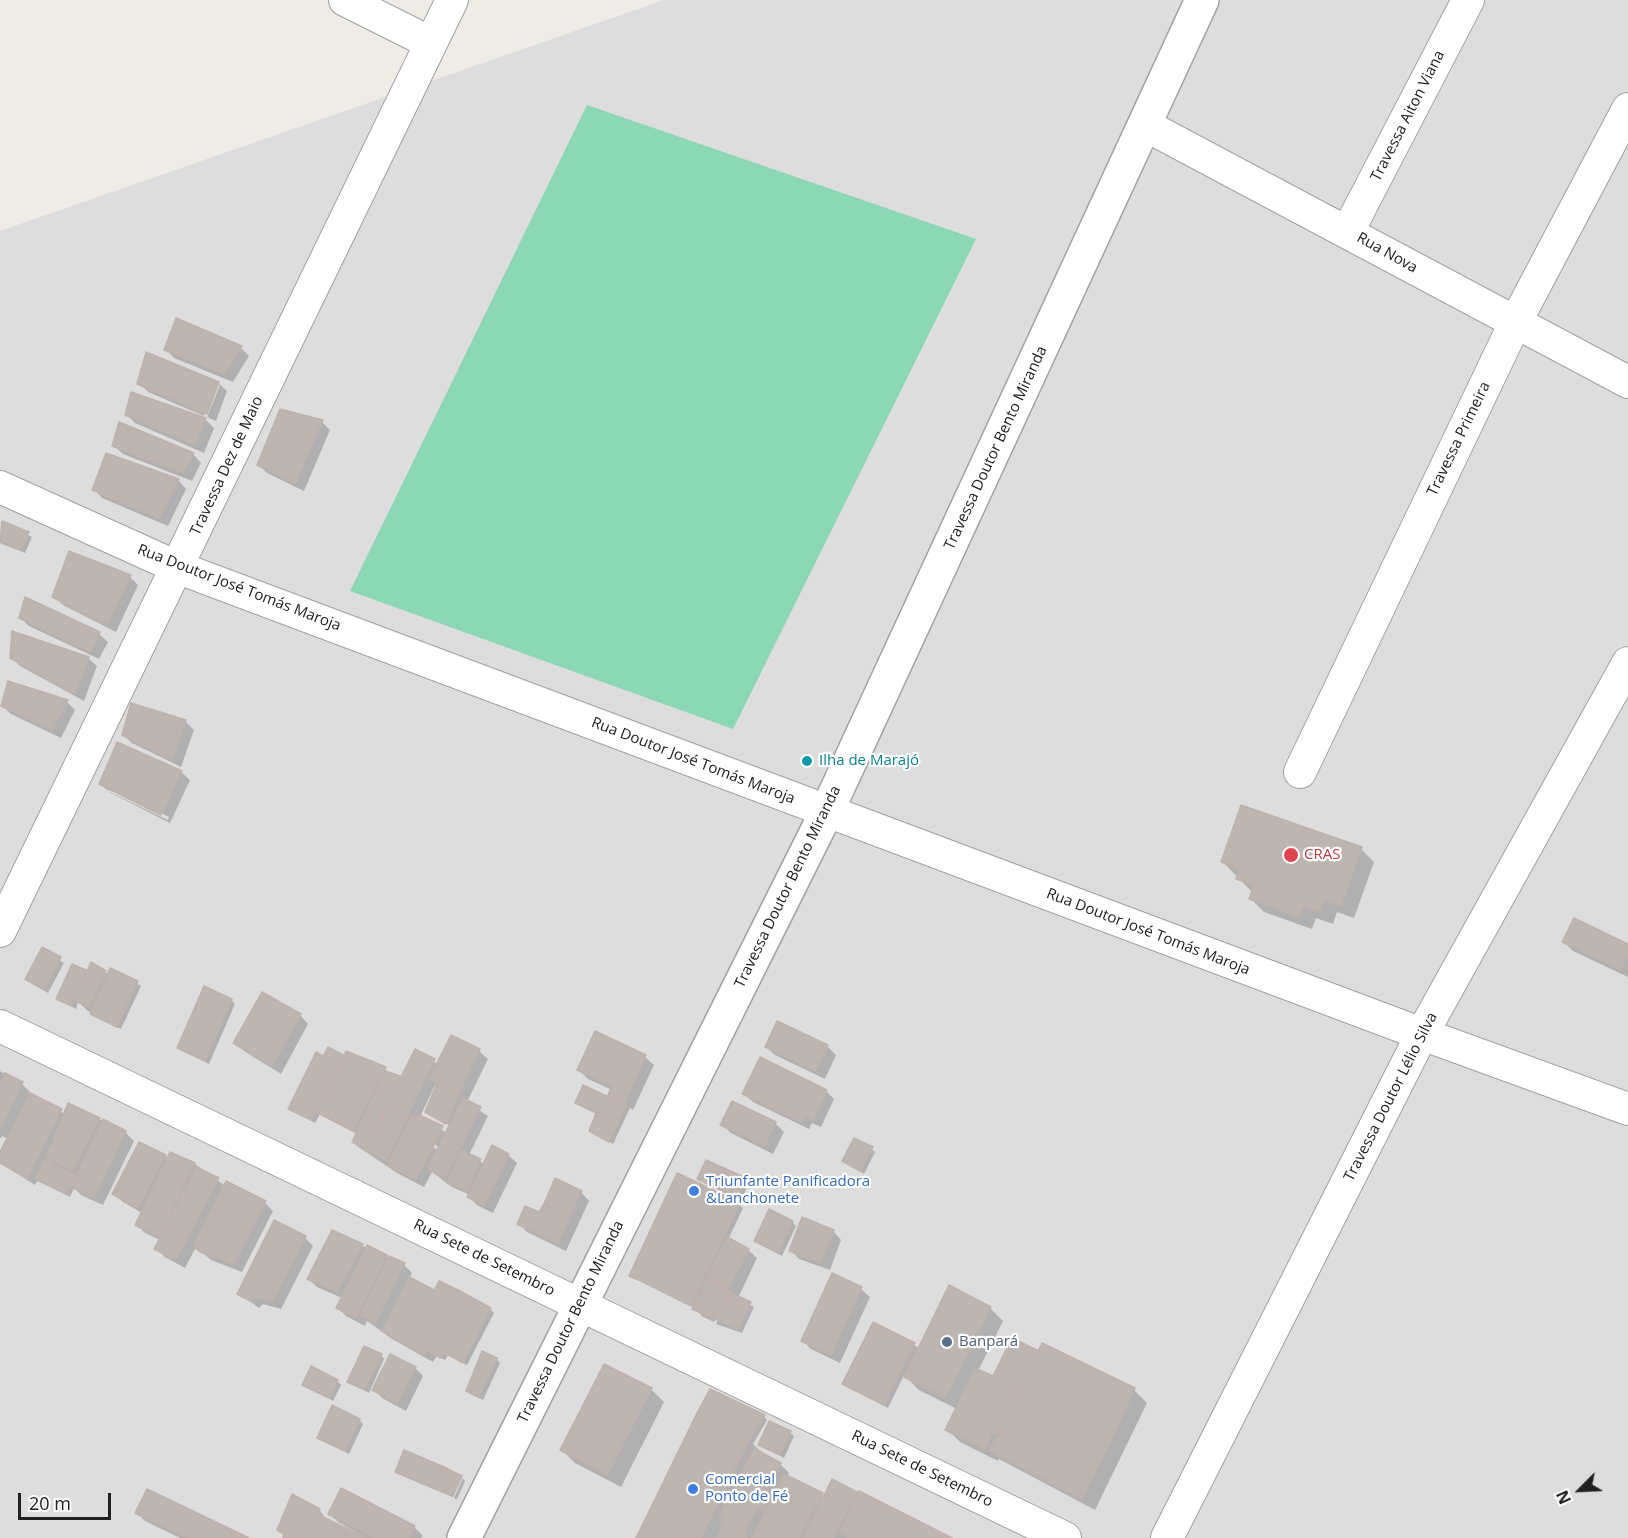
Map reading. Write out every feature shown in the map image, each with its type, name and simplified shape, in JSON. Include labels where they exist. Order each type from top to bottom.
[{"type":"street","points":[[345,0],[431,43]]},
{"type":"street","name":"Travessa Dez de Maio","points":[[0,931],[179,568],[452,0]]},
{"type":"street","name":"Travessa Doutor Bento Miranda","points":[[464,1538],[827,811],[1202,0]]},
{"type":"street","name":"Travessa Aiton Viana","points":[[1348,231],[1468,0]]},
{"type":"street","name":"Travessa Primeira","points":[[1300,772],[1515,323],[1628,109]]},
{"type":"street","name":"Rua Nova","points":[[1145,125],[1628,382]]},
{"type":"street","name":"Rua Doutor José Tomás Maroja","points":[[0,487],[179,568],[1422,1035],[1628,1109]]},
{"type":"street","name":"Travessa Doutor Lélio Silva","points":[[1167,1538],[1422,1035],[1628,663]]},
{"type":"street","name":"Rua Sete de Setembro","points":[[0,1026],[1065,1538]]},
{"type":"shaded area","points":[[664,0],[1628,0],[1628,1538],[0,1538],[0,231]]},
{"type":"green space","points":[[587,105],[976,239],[733,729],[350,591]]},
{"type":"building","points":[[176,318],[242,346],[224,374],[164,350]]},
{"type":"building","points":[[146,352],[219,382],[207,414],[137,384]]},
{"type":"building","points":[[131,392],[206,418],[195,445],[125,415]]},
{"type":"building","points":[[280,409],[323,420],[295,484],[257,465]]},
{"type":"building","points":[[119,422],[194,453],[183,473],[112,446]]},
{"type":"building","points":[[106,453],[179,479],[159,519],[92,490]]},
{"type":"building","points":[[2,521],[29,532],[21,550],[0,542]]},
{"type":"building","points":[[69,551],[131,575],[107,625],[52,597]]},
{"type":"building","points":[[25,597],[100,632],[90,652],[19,618]]},
{"type":"building","points":[[12,631],[89,657],[75,694],[10,658]]},
{"type":"building","points":[[8,681],[68,700],[52,731],[1,706]]},
{"type":"building","points":[[131,703],[186,720],[172,760],[122,735]]},
{"type":"building","points":[[117,742],[182,771],[161,815],[99,784]]},
{"type":"building","name":"CRAS","points":[[1241,805],[1362,847],[1341,906],[1324,900],[1320,912],[1303,906],[1299,917],[1249,899],[1254,885],[1236,879],[1239,869],[1221,862]]},
{"type":"building","points":[[1574,918],[1628,944],[1628,955],[1621,970],[1562,942]]},
{"type":"building","points":[[42,947],[61,957],[44,990],[25,979]]},
{"type":"building","points":[[91,962],[106,971],[89,1007],[75,1001]]},
{"type":"building","points":[[72,964],[86,970],[72,1006],[56,999]]},
{"type":"building","points":[[110,968],[138,981],[117,1027],[90,1014]]},
{"type":"building","points":[[204,986],[232,999],[205,1061],[177,1048]]},
{"type":"building","points":[[262,992],[301,1014],[272,1066],[233,1043]]},
{"type":"building","points":[[777,1021],[828,1045],[816,1071],[765,1047]]},
{"type":"building","points":[[595,1031],[646,1055],[625,1103],[608,1095],[612,1086],[577,1070]]},
{"type":"building","points":[[451,1035],[480,1049],[459,1094],[429,1079]]},
{"type":"building","points":[[328,1047],[343,1055],[311,1120],[288,1109],[316,1052],[323,1056]]},
{"type":"building","points":[[415,1049],[435,1059],[386,1161],[364,1150]]},
{"type":"building","points":[[346,1051],[386,1067],[353,1131],[316,1112]]},
{"type":"building","points":[[760,1057],[827,1090],[813,1120],[804,1116],[801,1122],[742,1094]]},
{"type":"building","points":[[385,1071],[400,1076],[380,1122],[377,1121],[364,1148],[352,1142]]},
{"type":"building","points":[[5,1073],[23,1082],[0,1129],[0,1083]]},
{"type":"building","points":[[437,1083],[459,1094],[446,1124],[425,1112]]},
{"type":"building","points":[[583,1085],[626,1105],[618,1123],[575,1103]]},
{"type":"building","points":[[30,1093],[62,1109],[27,1178],[0,1163],[0,1152]]},
{"type":"building","points":[[463,1098],[481,1107],[445,1178],[427,1169]]},
{"type":"building","points":[[732,1101],[776,1122],[765,1146],[720,1125]]},
{"type":"building","points":[[68,1103],[100,1118],[73,1171],[46,1158]]},
{"type":"building","points":[[596,1113],[618,1123],[609,1142],[589,1131]]},
{"type":"building","points":[[419,1115],[443,1126],[434,1145],[405,1130],[411,1116],[417,1118]]},
{"type":"building","points":[[103,1119],[126,1131],[94,1198],[71,1187]]},
{"type":"building","points":[[405,1130],[434,1145],[416,1180],[387,1165]]},
{"type":"building","points":[[854,1138],[873,1147],[860,1171],[842,1161]]},
{"type":"building","points":[[139,1142],[166,1155],[138,1208],[112,1194]]},
{"type":"building","points":[[492,1145],[509,1154],[484,1206],[467,1197]]},
{"type":"building","points":[[461,1150],[481,1159],[467,1192],[447,1183]]},
{"type":"building","points":[[170,1152],[195,1163],[159,1237],[135,1225]]},
{"type":"building","points":[[44,1159],[75,1175],[66,1194],[35,1179]]},
{"type":"building","points":[[706,1160],[746,1178],[737,1198],[697,1179]]},
{"type":"building","points":[[196,1167],[219,1178],[176,1260],[154,1249]]},
{"type":"building","points":[[677,1173],[690,1179],[641,1281],[629,1276]]},
{"type":"building","points":[[555,1178],[582,1191],[570,1216],[544,1204]]},
{"type":"building","points":[[690,1179],[740,1203],[691,1306],[641,1281]]},
{"type":"building","points":[[226,1181],[266,1201],[234,1264],[200,1252],[193,1246]]},
{"type":"building","points":[[544,1204],[570,1216],[558,1244],[517,1224],[525,1206],[539,1212]]},
{"type":"building","points":[[769,1209],[793,1221],[778,1253],[754,1241]]},
{"type":"building","points":[[802,1217],[834,1230],[821,1263],[789,1251]]},
{"type":"building","points":[[274,1220],[306,1236],[273,1301],[254,1297],[250,1301],[237,1294]]},
{"type":"building","points":[[332,1230],[363,1244],[337,1292],[307,1279]]},
{"type":"building","points":[[727,1237],[749,1249],[729,1288],[707,1276]]},
{"type":"building","points":[[367,1245],[387,1255],[356,1318],[336,1308]]},
{"type":"building","points":[[389,1256],[405,1263],[376,1323],[360,1315]]},
{"type":"building","points":[[832,1273],[862,1287],[831,1355],[801,1341]]},
{"type":"building","points":[[409,1277],[434,1290],[406,1345],[382,1331]]},
{"type":"building","points":[[707,1278],[731,1290],[716,1320],[692,1309]]},
{"type":"building","points":[[439,1281],[458,1290],[425,1355],[406,1345]]},
{"type":"building","name":"Banpará","points":[[949,1285],[991,1307],[945,1398],[904,1377]]},
{"type":"building","points":[[458,1290],[491,1308],[463,1363],[444,1352],[441,1358],[427,1350]]},
{"type":"building","points":[[731,1293],[751,1302],[738,1330],[718,1320]]},
{"type":"building","points":[[873,1322],[915,1343],[884,1405],[842,1384]]},
{"type":"building","points":[[1012,1338],[1039,1351],[998,1435],[993,1432],[985,1449],[945,1430],[975,1368],[993,1376]]},
{"type":"building","points":[[1042,1343],[1135,1388],[1112,1439],[1020,1391]]},
{"type":"building","points":[[364,1346],[382,1354],[365,1390],[347,1382]]},
{"type":"building","points":[[482,1351],[497,1358],[479,1397],[466,1391]]},
{"type":"building","points":[[390,1354],[416,1367],[397,1403],[372,1390]]},
{"type":"building","points":[[604,1364],[652,1388],[608,1475],[560,1450]]},
{"type":"building","points":[[311,1366],[338,1380],[329,1398],[302,1385]]},
{"type":"building","points":[[710,1389],[765,1415],[750,1439],[697,1413]]},
{"type":"building","points":[[1020,1391],[1112,1439],[1082,1499],[989,1451]]},
{"type":"building","points":[[332,1405],[360,1419],[345,1451],[317,1438]]},
{"type":"building","name":"Comercial Ponto de Fé","points":[[697,1413],[750,1439],[701,1538],[636,1538]]},
{"type":"building","points":[[769,1421],[791,1431],[780,1455],[758,1445]]},
{"type":"building","points":[[754,1448],[781,1463],[766,1491],[772,1493],[763,1511],[757,1509],[744,1532],[748,1535],[747,1538],[717,1538],[722,1528],[720,1526],[722,1518],[719,1516]]},
{"type":"building","points":[[404,1450],[444,1467],[435,1489],[395,1472]]},
{"type":"building","points":[[444,1467],[462,1476],[453,1496],[435,1489]]},
{"type":"building","points":[[784,1474],[823,1493],[800,1538],[752,1538]]},
{"type":"building","points":[[832,1479],[857,1492],[839,1526],[815,1514]]},
{"type":"building","points":[[341,1488],[415,1526],[409,1538],[375,1538],[328,1514]]},
{"type":"building","points":[[147,1489],[249,1538],[187,1538],[135,1513]]},
{"type":"building","points":[[859,1491],[952,1538],[850,1538],[839,1532]]},
{"type":"building","points":[[292,1494],[320,1509],[319,1515],[348,1529],[344,1538],[283,1538],[284,1534],[277,1530]]},
{"type":"building","points":[[815,1514],[839,1526],[834,1538],[803,1538]]},
{"type":"building","points":[[348,1529],[367,1538],[344,1538]]},
{"type":"place","name":"Ilha de Marajó","points":[[807,761]]},
{"type":"place","name":"CRAS","points":[[1291,855]]},
{"type":"place","name":"Triunfante Panificadora &Lanchonete","points":[[694,1191]]},
{"type":"place","name":"Banpará","points":[[947,1342]]},
{"type":"place","name":"Comercial Ponto de Fé","points":[[693,1489]]}]
